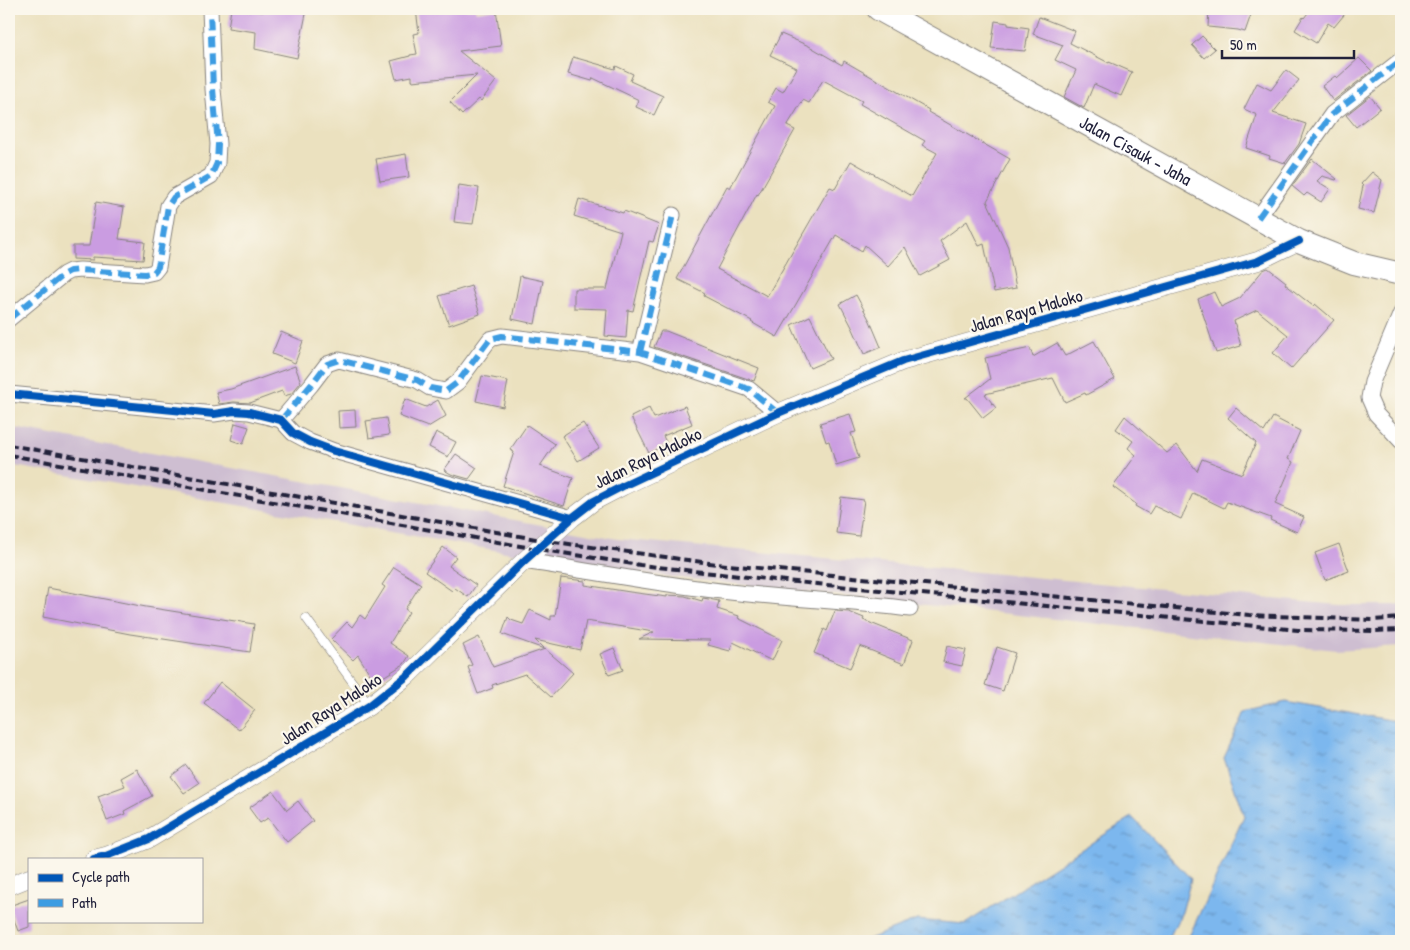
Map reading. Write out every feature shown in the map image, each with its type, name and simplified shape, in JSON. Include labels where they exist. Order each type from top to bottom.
[{"type":"main road","name":"Jalan Cisauk - Jaha","points":[[878,9],[1299,241],[1354,263],[1401,274]]},
{"type":"street","points":[[9,318],[70,271],[145,274],[154,272],[158,267],[168,206],[171,200],[211,176],[217,162],[218,144],[213,89],[210,9]]},
{"type":"street","points":[[1258,218],[1332,114],[1401,60]]},
{"type":"street","points":[[640,352],[673,215]]},
{"type":"street","name":"Jalan Raya Maloko","points":[[98,858],[149,839],[369,706],[407,676],[524,560],[572,518],[594,501],[623,486],[778,413],[903,361],[1258,261],[1299,241]]},
{"type":"street","points":[[1401,313],[1372,382],[1369,398],[1376,414],[1401,441]]},
{"type":"street","points":[[281,420],[312,385],[327,364],[339,360],[417,380],[430,388],[446,391],[458,382],[490,339],[502,336],[640,352],[749,389],[778,413]]},
{"type":"street","points":[[9,394],[200,414],[234,411],[249,412],[281,420],[293,433],[334,451],[572,518]]},
{"type":"street","points":[[524,560],[653,582],[739,593],[910,609]]},
{"type":"street","points":[[9,886],[28,878]]},
{"type":"lane","points":[[306,618],[369,706]]},
{"type":"shaded area","points":[[9,427],[618,539],[1339,605],[1401,605],[1401,646],[1336,650],[608,570],[9,465]]},
{"type":"water","points":[[1285,702],[1401,722],[1401,941],[1187,941],[1244,816],[1224,758],[1245,712]]},
{"type":"water","points":[[1132,817],[1191,879],[1182,912],[1169,938],[1173,941],[863,941],[917,920],[965,924]]},
{"type":"building","points":[[231,9],[263,12],[263,9],[307,9],[297,58],[255,49],[256,32],[228,28]]},
{"type":"building","points":[[416,9],[475,9],[476,12],[496,9],[501,46],[459,51],[496,81],[481,101],[479,99],[462,115],[450,102],[477,75],[412,81],[412,76],[396,79],[391,61],[417,54],[413,34],[419,33]]},
{"type":"building","points":[[1209,9],[1253,9],[1245,32],[1208,27]]},
{"type":"building","points":[[1311,9],[1349,9],[1334,27],[1328,23],[1316,43],[1295,30],[1303,17]]},
{"type":"building","points":[[1039,17],[1075,31],[1070,43],[1109,63],[1132,72],[1121,96],[1094,84],[1084,108],[1064,97],[1076,70],[1055,60],[1063,45],[1033,34]]},
{"type":"building","points":[[995,21],[1029,28],[1025,51],[991,48]]},
{"type":"building","points":[[781,34],[809,46],[842,65],[844,61],[1010,159],[987,201],[1008,247],[1016,288],[994,292],[984,244],[979,246],[967,221],[940,241],[950,260],[920,276],[905,247],[888,266],[865,245],[862,251],[836,235],[777,337],[752,321],[704,296],[705,293],[677,279],[727,186],[730,188],[775,106],[768,102],[776,88],[783,92],[797,68],[770,55]],"holes":[[[823,80],[862,101],[860,104],[925,141],[922,145],[937,153],[912,196],[851,161],[835,189],[830,187],[767,296],[717,269],[757,194],[795,130],[787,126],[803,100],[809,103]]]},
{"type":"building","points":[[1202,36],[1215,49],[1204,58],[1192,45]]},
{"type":"building","points":[[573,57],[615,69],[616,66],[633,74],[630,81],[663,96],[654,115],[636,107],[639,100],[593,78],[592,81],[568,74]]},
{"type":"building","points":[[1359,58],[1372,71],[1333,101],[1322,86],[1335,76],[1337,78]]},
{"type":"building","points":[[1286,70],[1299,80],[1273,113],[1306,124],[1299,144],[1285,163],[1246,148],[1257,115],[1244,109],[1257,83],[1271,90]]},
{"type":"building","points":[[1370,96],[1380,108],[1356,127],[1346,115]]},
{"type":"building","points":[[406,154],[409,177],[380,181],[376,159]]},
{"type":"building","points":[[1312,159],[1337,179],[1322,176],[1317,181],[1330,189],[1321,202],[1307,193],[1304,196],[1292,186]]},
{"type":"building","points":[[1372,172],[1382,180],[1374,213],[1358,209],[1363,186],[1361,184]]},
{"type":"building","points":[[459,185],[479,188],[473,224],[454,222]]},
{"type":"building","points":[[579,199],[623,213],[624,211],[659,225],[653,242],[649,241],[633,311],[628,310],[626,338],[605,336],[607,309],[574,308],[574,289],[607,289],[621,231],[574,216]]},
{"type":"building","points":[[96,202],[124,207],[119,239],[145,242],[143,260],[93,257],[93,260],[73,259],[73,246],[89,246]]},
{"type":"building","points":[[1268,268],[1286,282],[1285,284],[1313,306],[1315,304],[1334,320],[1291,369],[1273,353],[1288,335],[1257,310],[1234,321],[1241,346],[1216,353],[1198,299],[1214,292],[1221,307],[1240,298],[1263,270]]},
{"type":"building","points":[[520,276],[543,281],[535,324],[512,319]]},
{"type":"building","points":[[471,286],[480,314],[449,325],[439,296]]},
{"type":"building","points":[[856,295],[881,347],[864,354],[840,304]]},
{"type":"building","points":[[810,316],[831,359],[810,368],[791,325]]},
{"type":"building","points":[[661,331],[666,331],[759,368],[754,381],[654,347]]},
{"type":"building","points":[[281,332],[303,341],[295,363],[272,354]]},
{"type":"building","points":[[1094,341],[1115,379],[1086,395],[1085,393],[1065,402],[1053,378],[985,394],[996,408],[983,418],[965,398],[990,379],[985,358],[1030,348],[1033,357],[1057,343],[1065,356]]},
{"type":"building","points":[[295,366],[301,382],[291,394],[284,396],[282,391],[250,403],[234,402],[219,404],[216,392],[231,389]]},
{"type":"building","points":[[482,376],[508,381],[503,407],[476,401]]},
{"type":"building","points":[[405,399],[426,407],[438,400],[446,416],[428,427],[399,416]]},
{"type":"building","points":[[685,406],[692,424],[663,436],[667,444],[649,453],[631,417],[649,408],[654,418]]},
{"type":"building","points":[[1236,408],[1264,432],[1273,417],[1300,431],[1288,459],[1293,462],[1275,504],[1304,517],[1297,532],[1270,520],[1271,518],[1227,502],[1224,508],[1193,493],[1181,519],[1154,506],[1149,514],[1135,506],[1136,504],[1113,487],[1136,455],[1128,448],[1133,441],[1116,429],[1125,416],[1167,453],[1177,445],[1197,471],[1202,459],[1242,474],[1256,443],[1228,418]]},
{"type":"building","points":[[355,410],[356,427],[339,428],[338,411]]},
{"type":"building","points":[[850,414],[856,432],[851,433],[859,458],[836,465],[829,441],[826,442],[820,423]]},
{"type":"building","points":[[386,418],[389,435],[369,438],[366,421]]},
{"type":"building","points":[[235,423],[249,427],[243,444],[231,440]]},
{"type":"building","points":[[583,423],[599,448],[578,461],[562,436]]},
{"type":"building","points":[[527,425],[555,444],[540,466],[573,478],[564,506],[503,486],[514,452],[510,450]]},
{"type":"building","points":[[436,432],[456,442],[448,457],[429,447]]},
{"type":"building","points":[[456,454],[477,468],[469,479],[444,470]]},
{"type":"building","points":[[841,497],[864,500],[859,536],[836,533]]},
{"type":"building","points":[[1339,544],[1349,571],[1325,580],[1315,553]]},
{"type":"building","points":[[443,547],[456,557],[449,566],[476,585],[468,597],[455,588],[452,591],[425,572]]},
{"type":"building","points":[[394,567],[421,584],[405,609],[409,612],[390,643],[409,656],[404,664],[375,682],[358,655],[353,660],[331,639],[347,622],[352,627],[360,615],[365,619],[385,587],[382,585]]},
{"type":"building","points":[[561,578],[585,581],[585,585],[630,592],[667,597],[667,595],[685,596],[702,601],[703,598],[719,601],[717,609],[739,616],[738,618],[782,640],[772,661],[733,642],[730,651],[708,645],[710,640],[639,639],[654,632],[586,621],[580,650],[535,640],[544,649],[502,634],[508,617],[523,624],[530,610],[551,620],[551,616],[555,616]]},
{"type":"building","points":[[48,588],[146,607],[254,624],[250,652],[130,634],[43,617]]},
{"type":"building","points":[[835,611],[849,612],[864,618],[863,620],[913,640],[904,664],[860,646],[850,668],[814,653],[824,629],[827,631]]},
{"type":"building","points":[[479,637],[493,667],[545,649],[573,673],[551,697],[525,674],[492,685],[493,688],[478,694],[468,667],[472,665],[463,645]]},
{"type":"building","points":[[947,646],[966,650],[962,666],[943,662]]},
{"type":"building","points":[[997,647],[1015,653],[1003,691],[985,685]]},
{"type":"building","points":[[614,648],[623,670],[609,675],[600,654]]},
{"type":"building","points":[[220,682],[255,710],[239,730],[204,703]]},
{"type":"building","points":[[186,765],[199,783],[184,793],[171,776]]},
{"type":"building","points":[[137,769],[152,796],[124,811],[125,814],[107,821],[98,796],[125,786],[121,778]]},
{"type":"building","points":[[273,791],[287,810],[298,801],[313,821],[287,842],[268,818],[260,823],[249,808]]},
{"type":"building","points":[[28,899],[29,927],[18,931],[9,906]]},
{"type":"railway","points":[[9,445],[547,541],[717,564],[1249,615],[1373,620],[1401,618]]},
{"type":"railway","points":[[9,455],[537,549],[640,565],[775,580],[1298,630],[1401,630]]},
{"type":"marked path","points":[[9,319],[70,271],[145,274],[154,272],[158,267],[168,206],[174,197],[211,176],[217,163],[218,144],[213,89],[210,9]]},
{"type":"marked path","points":[[1258,218],[1332,114],[1401,60]]},
{"type":"marked path","points":[[640,352],[673,215]]},
{"type":"marked path","points":[[281,420],[327,364],[339,360],[417,380],[430,388],[446,391],[458,382],[490,339],[502,336],[640,352],[749,389],[778,413]]},
{"type":"cycle path","points":[[98,858],[149,839],[369,706],[407,676],[524,561],[572,518],[594,501],[623,486],[778,413],[903,361],[1258,261],[1299,241]]},
{"type":"cycle path","points":[[9,394],[214,414],[234,411],[249,412],[281,420],[293,433],[334,451],[572,518]]}]
